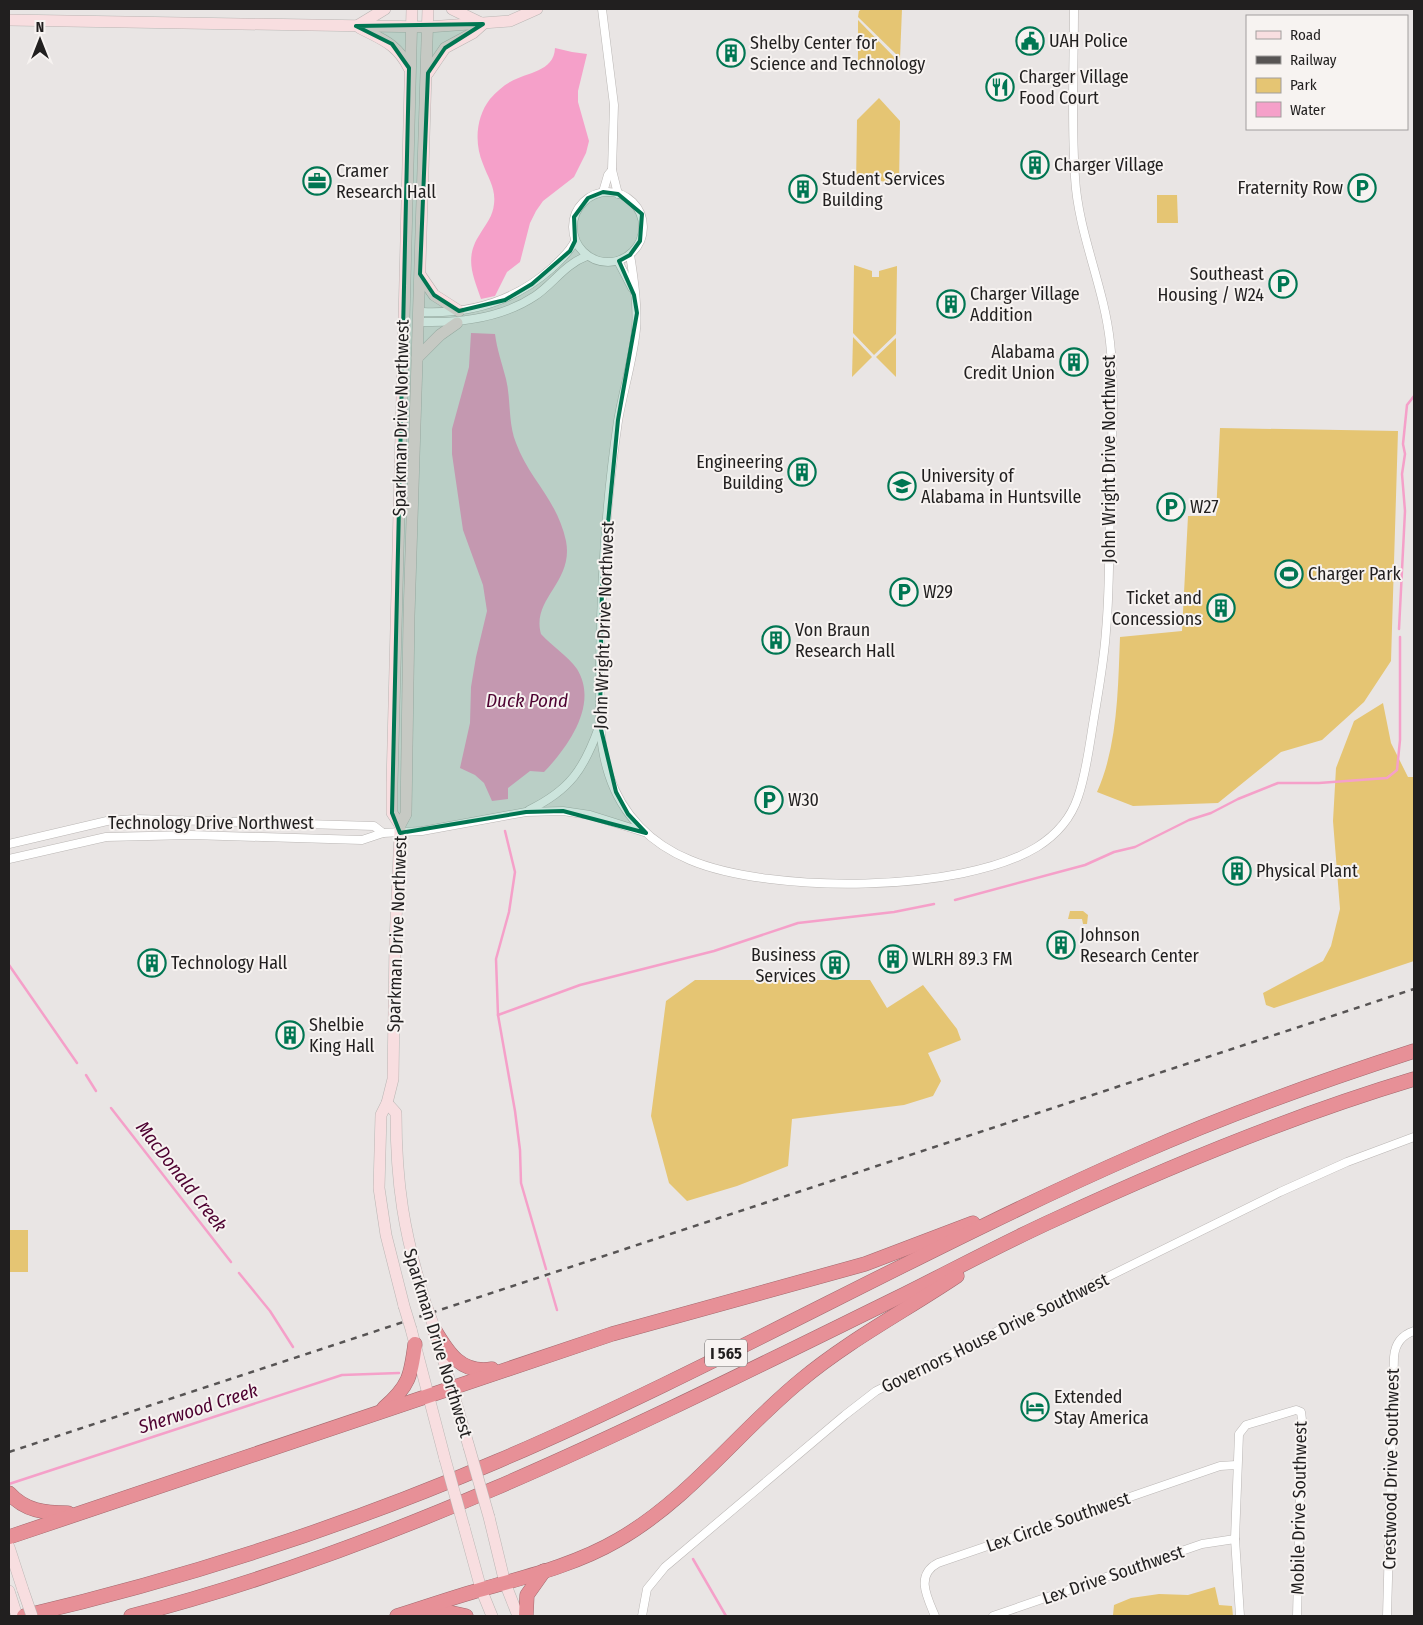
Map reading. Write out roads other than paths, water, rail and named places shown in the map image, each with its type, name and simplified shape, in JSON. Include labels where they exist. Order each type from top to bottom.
[{"type":"highway","name":"I 565","points":[[24,1616],[105,1596],[254,1553],[432,1489],[596,1416],[1028,1204],[1139,1154],[1261,1104],[1414,1051]]},
{"type":"highway","name":"I 565","points":[[131,1616],[270,1576],[427,1518],[609,1437],[1052,1220],[1201,1154],[1353,1097],[1414,1079]]},
{"type":"highway","points":[[9,1537],[515,1366],[672,1316],[865,1264],[1028,1204]]},
{"type":"highway","points":[[401,1615],[544,1571],[591,1554],[639,1528],[675,1500],[778,1400],[822,1364],[1001,1246]]},
{"type":"highway","points":[[434,1327],[448,1353],[465,1367],[488,1370],[515,1366]]},
{"type":"highway","points":[[380,1411],[398,1395],[408,1381],[415,1344]]},
{"type":"highway","points":[[9,1493],[23,1505],[39,1512],[78,1513]]},
{"type":"highway","points":[[526,1616],[527,1595],[544,1571]]},
{"type":"highway","points":[[401,1615],[448,1612],[466,1616]]},
{"type":"main road","points":[[356,26],[385,9]]},
{"type":"main road","name":"Sparkman Drive Northwest","points":[[400,829],[392,813],[392,784],[412,9]]},
{"type":"main road","name":"Sparkman Drive Northwest","points":[[428,9],[428,72],[418,318],[406,814],[400,829],[395,942],[393,1078],[387,1103],[381,1114],[378,1188],[386,1235],[427,1397],[482,1589],[492,1616]]},
{"type":"main road","points":[[452,9],[483,24]]},
{"type":"main road","points":[[9,20],[428,27],[510,21],[537,9]]},
{"type":"main road","points":[[428,72],[445,48],[473,33],[483,24]]},
{"type":"main road","points":[[356,26],[392,44],[403,56],[409,68]]},
{"type":"main road","points":[[417,358],[458,317],[434,295],[420,274]]},
{"type":"main road","name":"Sparkman Drive Northwest","points":[[387,1103],[396,1113],[396,1165],[407,1239],[470,1447],[506,1583],[518,1616]]},
{"type":"main road","points":[[9,1547],[32,1616]]},
{"type":"main road","points":[[9,1592],[17,1616]]},
{"type":"street","points":[[602,9],[614,105],[612,170],[618,194]]},
{"type":"street","name":"John Wright Drive Northwest","points":[[630,255],[636,331],[618,420],[606,529],[602,585],[600,725],[610,780],[628,814],[646,833],[668,849],[691,861],[752,876],[804,882],[853,884],[942,876],[1006,861],[1039,846],[1060,829],[1072,811],[1086,768],[1107,628],[1113,377],[1108,329],[1080,213],[1075,180],[1074,9]]},
{"type":"street","points":[[603,192],[608,175],[612,170]]},
{"type":"street","points":[[418,318],[423,312],[458,317],[505,300],[532,284],[570,251],[574,241],[574,217],[580,206],[588,198],[603,192],[618,194],[634,204],[642,214],[642,236],[630,255],[618,261],[601,262],[587,256],[574,241]]},
{"type":"street","points":[[404,317],[418,318],[423,322],[502,312],[535,296],[577,260],[587,256]]},
{"type":"street","name":"John Wright Drive Northwest","points":[[618,261],[634,295]]},
{"type":"street","points":[[526,812],[549,800],[564,789],[577,775],[588,756],[600,725]]},
{"type":"street","name":"Technology Drive Northwest","points":[[9,859],[106,837],[191,835],[362,840],[400,829],[526,812],[563,811],[590,815],[646,833]]},
{"type":"street","name":"Technology Drive Northwest","points":[[9,844],[107,821],[135,819],[374,826],[383,833]]},
{"type":"street","name":"Governors House Drive Southwest","points":[[642,1616],[647,1589],[659,1573],[867,1397],[1287,1189],[1339,1166],[1414,1138]]},
{"type":"street","name":"Crestwood Drive Southwest","points":[[1387,1616],[1394,1357],[1398,1342],[1406,1334],[1414,1331]]},
{"type":"street","name":"Mobile Drive Southwest","points":[[1240,1616],[1235,1539],[1236,1465],[1239,1434],[1243,1428],[1291,1411],[1300,1411],[1302,1420],[1297,1616]]},
{"type":"street","name":"Lex Circle Southwest","points":[[934,1616],[924,1582],[926,1573],[938,1563],[1220,1466],[1236,1465]]},
{"type":"street","name":"Lex Drive Southwest","points":[[993,1616],[1202,1544],[1235,1539]]},
{"type":"water","points":[[555,48],[587,54],[578,91],[578,102],[589,141],[586,153],[574,177],[543,201],[536,211],[530,223],[520,262],[507,272],[495,296],[481,299],[471,266],[472,251],[489,220],[494,198],[493,188],[478,148],[479,122],[485,106],[502,87],[545,67],[550,62]]},
{"type":"water","name":"Duck Pond","points":[[471,333],[495,334],[508,387],[513,435],[528,468],[550,501],[562,526],[567,555],[559,579],[542,610],[541,634],[577,669],[583,682],[584,696],[583,710],[578,724],[571,738],[553,762],[544,772],[530,771],[508,788],[508,799],[492,801],[484,783],[475,775],[460,768],[470,723],[471,687],[476,657],[487,611],[483,585],[463,530],[452,454],[452,429],[469,367]]},
{"type":"waterway","points":[[1399,629],[1405,511],[1402,474],[1405,454],[1403,444],[1407,405],[1414,396]]},
{"type":"waterway","points":[[955,900],[1085,865],[1114,852],[1135,847],[1189,820],[1211,813],[1238,799],[1278,783],[1319,783],[1387,778],[1397,770],[1400,740],[1400,637]]},
{"type":"waterway","points":[[505,831],[515,872],[509,912],[496,959],[498,1015],[515,1111],[520,1150],[521,1183],[546,1269]]},
{"type":"waterway","points":[[498,1015],[580,985],[714,951],[798,923],[894,912],[934,904]]},
{"type":"waterway","name":"MacDonald Creek","points":[[9,965],[77,1063]]},
{"type":"waterway","points":[[86,1075],[96,1091]]},
{"type":"waterway","name":"MacDonald Creek","points":[[111,1108],[231,1262]]},
{"type":"waterway","name":"MacDonald Creek","points":[[239,1273],[270,1311],[293,1347]]},
{"type":"waterway","points":[[548,1279],[557,1310]]},
{"type":"waterway","name":"Sherwood Creek","points":[[9,1484],[342,1375],[399,1373]]},
{"type":"waterway","points":[[693,1559],[726,1616]]},
{"type":"railway","points":[[9,1452],[1414,989]]},
{"type":"place","name":"UAH Police","points":[[1030,41]]},
{"type":"place","name":"Shelby Center for Science and Technology","points":[[731,53]]},
{"type":"place","name":"Charger Village Food Court","points":[[1000,87]]},
{"type":"place","name":"Charger Village","points":[[1035,165]]},
{"type":"place","name":"Cramer Research Hall","points":[[317,181]]},
{"type":"place","name":"Fraternity Row","points":[[1362,188]]},
{"type":"place","name":"Student Services Building","points":[[803,189]]},
{"type":"place","name":"Southeast Housing / W24","points":[[1283,284]]},
{"type":"place","name":"Charger Village Addition","points":[[951,304]]},
{"type":"place","name":"Alabama Credit Union","points":[[1074,362]]},
{"type":"place","name":"Engineering Building","points":[[802,472]]},
{"type":"place","name":"University of Alabama in Huntsville","points":[[902,486]]},
{"type":"place","name":"W27","points":[[1171,507]]},
{"type":"place","name":"Charger Park","points":[[1289,574]]},
{"type":"place","name":"W29","points":[[904,592]]},
{"type":"place","name":"Ticket and Concessions","points":[[1221,608]]},
{"type":"place","name":"Von Braun Research Hall","points":[[776,640]]},
{"type":"place","name":"W30","points":[[769,800]]},
{"type":"place","name":"Physical Plant","points":[[1237,871]]},
{"type":"place","name":"Johnson Research Center","points":[[1061,945]]},
{"type":"place","name":"WLRH 89.3 FM","points":[[893,959]]},
{"type":"place","name":"Technology Hall","points":[[152,963]]},
{"type":"place","name":"Business Services","points":[[835,965]]},
{"type":"place","name":"Shelbie King Hall","points":[[290,1035]]},
{"type":"place","name":"Extended Stay America","points":[[1035,1407]]}]
